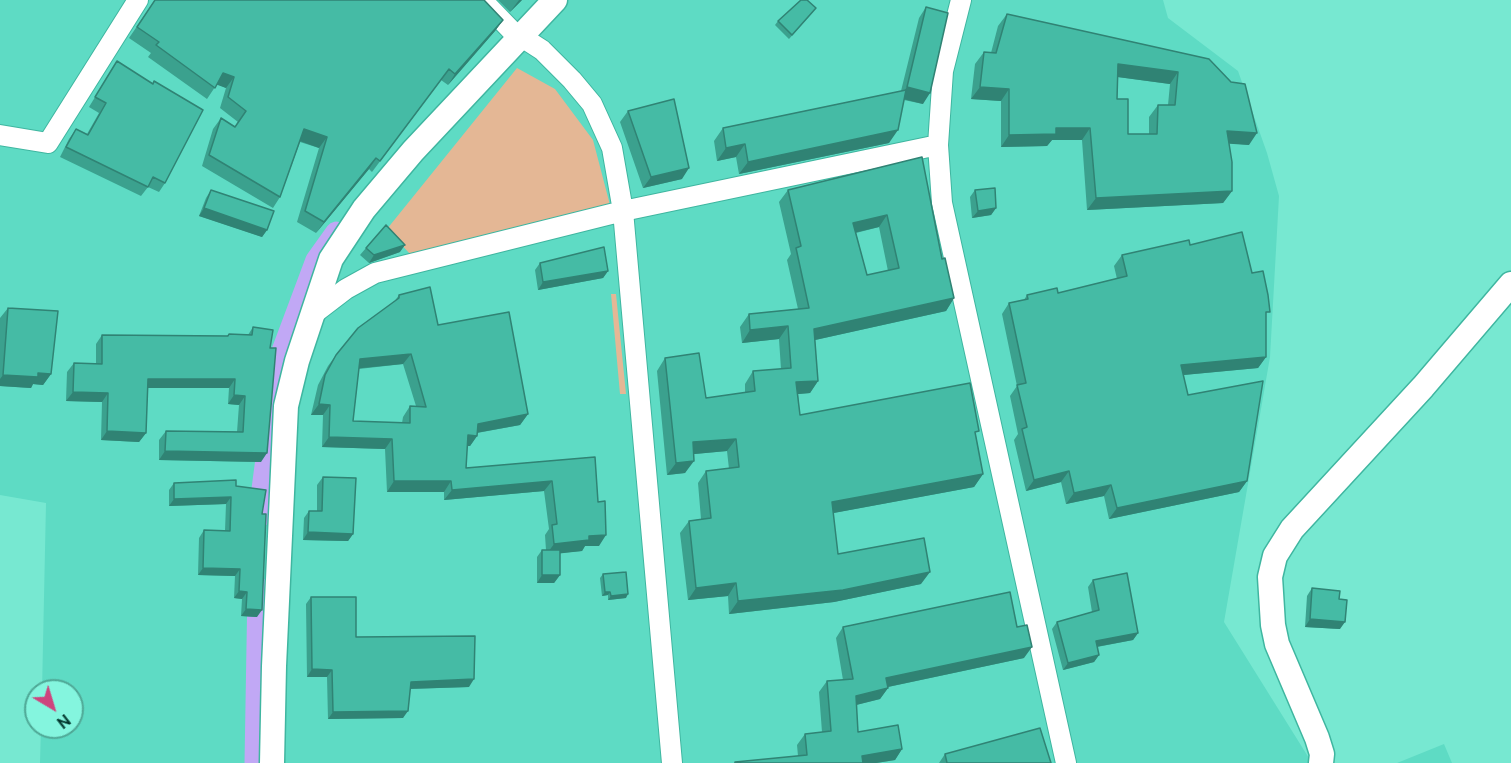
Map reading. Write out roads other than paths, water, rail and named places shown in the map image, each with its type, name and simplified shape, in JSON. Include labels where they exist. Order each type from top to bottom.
[{"type":"street","points":[[0,135],[48,143],[138,0]]},
{"type":"street","points":[[482,0],[511,30],[542,50],[592,104],[612,148],[623,211],[672,763]]},
{"type":"street","points":[[272,763],[273,666],[286,406],[331,259],[364,209],[468,90],[555,0]]},
{"type":"street","points":[[961,0],[943,71],[938,145],[942,203],[1066,763]]},
{"type":"street","points":[[312,315],[346,289],[375,273],[623,211],[938,145]]},
{"type":"street","points":[[1321,763],[1322,753],[1317,738],[1277,644],[1270,593],[1270,577],[1275,556],[1292,529],[1423,387],[1511,284]]},
{"type":"waterway","points":[[261,516],[262,489],[279,359],[316,260],[336,232]]},
{"type":"waterway","points":[[255,763],[258,587]]}]
